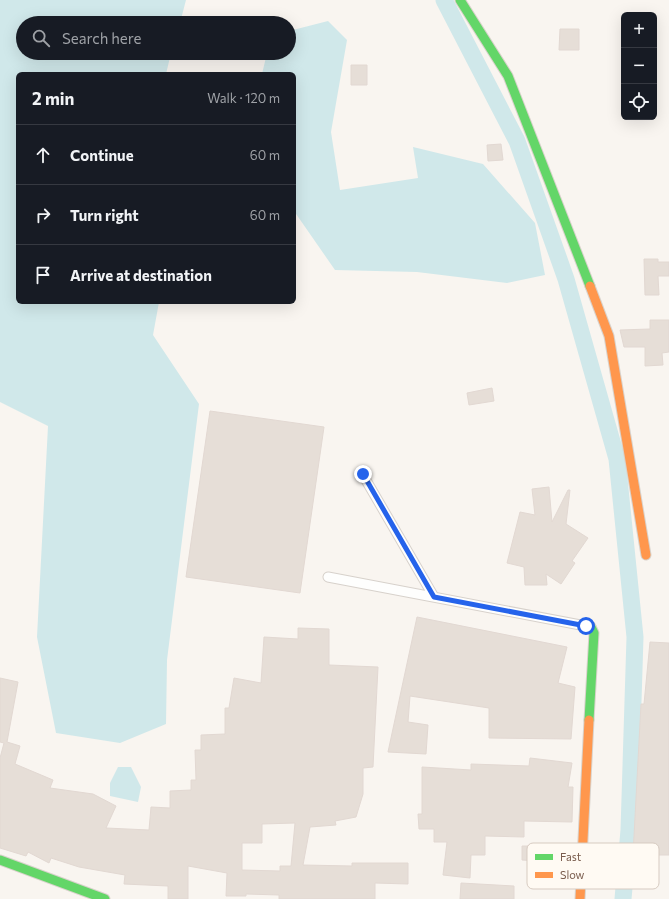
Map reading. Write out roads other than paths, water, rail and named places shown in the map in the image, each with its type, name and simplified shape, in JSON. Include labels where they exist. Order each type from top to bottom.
[{"type":"street","points":[[460,0],[508,76],[609,336],[646,555]]},
{"type":"street","points":[[583,843],[594,633],[591,627]]},
{"type":"street","points":[[0,860],[104,899]]},
{"type":"street","points":[[580,899],[581,889]]},
{"type":"lane","points":[[363,474],[434,597]]},
{"type":"lane","points":[[328,577],[591,627]]},
{"type":"water","points":[[0,0],[186,0],[182,16],[16,16],[16,60],[169,60],[166,72],[16,72],[16,304],[159,304],[153,335],[199,404],[167,660],[166,724],[120,743],[56,733],[37,637],[48,426],[0,402]]},
{"type":"water","points":[[328,21],[347,40],[331,132],[340,190],[418,178],[413,147],[483,164],[535,223],[545,275],[507,283],[417,272],[335,270],[296,214],[296,72],[262,72],[265,60],[296,60],[296,29]]},
{"type":"water","points":[[118,767],[131,767],[141,787],[138,802],[110,796],[110,783]]},
{"type":"waterway","points":[[444,0],[517,141],[566,279],[617,459],[635,637],[628,843]]},
{"type":"waterway","points":[[623,899],[624,889]]}]
